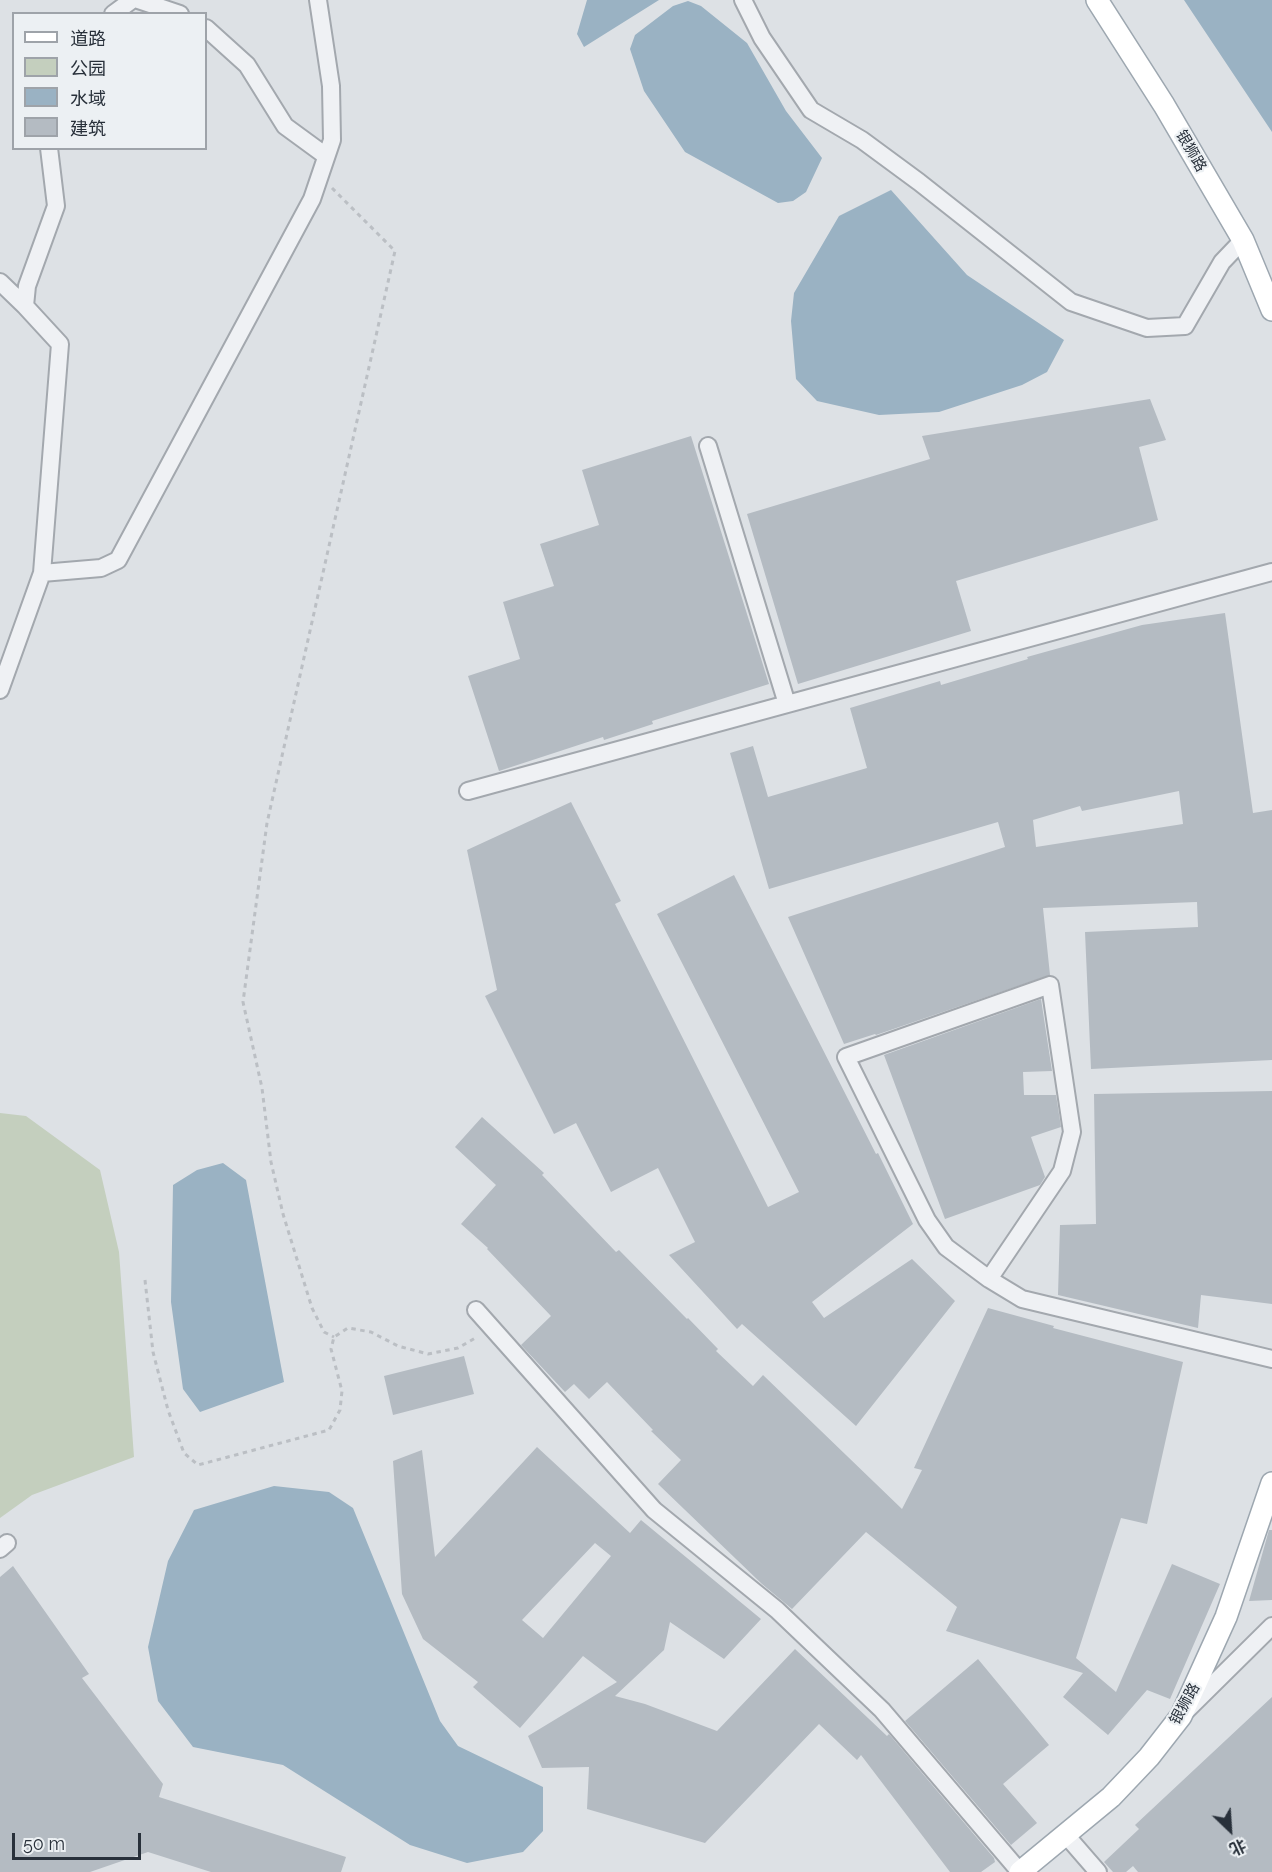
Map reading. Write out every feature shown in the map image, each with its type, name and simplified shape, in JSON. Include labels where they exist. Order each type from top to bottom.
[{"type":"main road","name":"银狮路","points":[[1096,0],[1164,105],[1243,240],[1272,310]]},
{"type":"main road","points":[[1243,240],[1272,282]]},
{"type":"main road","name":"银狮路","points":[[1020,1872],[1111,1797],[1149,1757],[1181,1716],[1226,1617],[1272,1483]]},
{"type":"street","points":[[116,12],[132,0]]},
{"type":"street","points":[[138,0],[174,12]]},
{"type":"street","points":[[42,573],[101,568],[117,560],[312,199],[332,140],[331,86],[318,0]]},
{"type":"street","points":[[743,0],[762,38],[811,110],[862,140],[919,182],[1071,302],[1147,328],[1185,326],[1222,262],[1243,240]]},
{"type":"street","points":[[207,29],[247,65],[285,126],[326,156]]},
{"type":"street","points":[[25,306],[27,286],[56,206],[49,150]]},
{"type":"street","points":[[0,282],[60,344],[42,573],[0,690]]},
{"type":"street","points":[[708,446],[787,704]]},
{"type":"street","points":[[468,791],[1272,572]]},
{"type":"street","points":[[989,1279],[1062,1171],[1072,1132],[1050,985],[846,1057],[927,1220],[946,1247],[989,1279],[1022,1299],[1272,1359]]},
{"type":"street","points":[[476,1310],[654,1509],[777,1610],[882,1710],[1020,1872]]},
{"type":"street","points":[[1181,1716],[1272,1626]]},
{"type":"street","points":[[1065,1834],[1098,1872]]},
{"type":"path","points":[[320,176],[395,251],[267,823],[243,1002],[262,1088],[271,1162],[283,1214],[312,1308],[324,1332],[334,1337]]},
{"type":"path","points":[[145,1280],[153,1352],[168,1410],[184,1453],[198,1465],[329,1430],[340,1410],[342,1390],[331,1349],[334,1337],[348,1328],[371,1332],[398,1346],[428,1354],[458,1348],[492,1328]]},
{"type":"green space","points":[[0,1113],[26,1116],[100,1170],[119,1252],[134,1457],[32,1495],[0,1518]]},
{"type":"water","points":[[587,0],[659,0],[584,47],[577,34]]},
{"type":"water","points":[[1184,0],[1272,0],[1272,132]]},
{"type":"water","points":[[688,1],[701,6],[747,43],[786,111],[822,158],[806,192],[793,201],[778,203],[685,152],[644,91],[630,49],[635,35],[673,6]]},
{"type":"water","points":[[891,190],[967,275],[1064,340],[1047,372],[1022,385],[939,412],[879,415],[817,401],[796,379],[791,321],[794,293],[839,216]]},
{"type":"water","points":[[223,1163],[246,1180],[284,1382],[200,1412],[183,1389],[171,1302],[173,1185],[197,1170]]},
{"type":"water","points":[[274,1486],[329,1492],[353,1508],[440,1721],[458,1746],[543,1787],[543,1831],[523,1852],[467,1863],[410,1845],[283,1765],[193,1747],[158,1701],[148,1647],[168,1561],[194,1510]]},
{"type":"building","points":[[1150,399],[1166,440],[1139,447],[1158,520],[956,581],[971,631],[798,684],[747,514],[930,459],[922,436]]},
{"type":"building","points":[[691,436],[769,684],[652,721],[653,724],[604,740],[603,737],[499,771],[468,676],[520,659],[503,602],[554,586],[540,544],[599,525],[582,470]]},
{"type":"building","points":[[1225,613],[1253,813],[1272,810],[1272,1060],[1091,1069],[1085,932],[1198,927],[1197,902],[1043,908],[1050,975],[844,1044],[788,917],[1005,847],[998,822],[769,889],[730,753],[753,746],[768,797],[867,768],[850,708],[940,681],[941,685],[1028,659],[1027,657],[1142,625]],"holes":[[[1179,791],[1183,824],[1036,847],[1033,820],[1080,806],[1082,811]]]},
{"type":"building","points":[[571,802],[621,901],[615,904],[768,1207],[799,1192],[657,914],[734,875],[913,1224],[812,1302],[824,1318],[912,1259],[955,1301],[856,1426],[742,1324],[737,1329],[669,1255],[695,1242],[658,1168],[611,1192],[576,1123],[554,1134],[485,996],[497,990],[467,850]]},
{"type":"building","points":[[1041,999],[1052,1071],[1023,1072],[1024,1095],[1056,1095],[1061,1127],[1031,1137],[1045,1177],[1040,1185],[945,1219],[884,1055]]},
{"type":"building","points":[[1272,1091],[1272,1304],[1201,1295],[1198,1328],[1058,1295],[1060,1225],[1096,1224],[1094,1094]]},
{"type":"building","points":[[482,1117],[544,1173],[542,1175],[616,1252],[619,1250],[753,1386],[763,1375],[902,1509],[922,1470],[914,1468],[988,1308],[1054,1326],[1053,1328],[1183,1362],[1147,1524],[1121,1518],[1076,1658],[1116,1692],[1172,1564],[1220,1584],[1170,1699],[1147,1690],[1108,1735],[1063,1697],[1083,1673],[946,1631],[957,1607],[866,1532],[792,1609],[762,1584],[658,1484],[681,1460],[651,1431],[653,1430],[607,1382],[589,1399],[574,1384],[565,1392],[521,1345],[551,1316],[488,1248],[461,1224],[496,1185],[455,1147]]},
{"type":"building","points":[[464,1356],[474,1394],[393,1415],[384,1376]]},
{"type":"building","points":[[537,1447],[630,1533],[641,1520],[761,1619],[724,1659],[670,1622],[664,1650],[615,1696],[645,1704],[717,1731],[795,1649],[887,1736],[889,1734],[995,1862],[981,1872],[950,1872],[861,1755],[857,1760],[819,1724],[705,1843],[587,1809],[589,1767],[542,1768],[528,1736],[617,1682],[583,1656],[520,1728],[473,1687],[478,1682],[423,1639],[402,1594],[393,1461],[422,1450],[435,1557]],"holes":[[[595,1543],[611,1556],[543,1638],[522,1620]]]},
{"type":"building","points":[[1269,1530],[1272,1530],[1272,1600],[1249,1601]]},
{"type":"building","points":[[13,1566],[89,1674],[82,1678],[163,1784],[159,1797],[346,1857],[341,1872],[211,1872],[148,1852],[90,1872],[0,1872],[0,1577]]},
{"type":"building","points":[[978,1659],[1049,1745],[1003,1784],[1037,1823],[1011,1845],[905,1721]]},
{"type":"building","points":[[1272,1697],[1272,1872],[1138,1872],[1133,1866],[1126,1872],[1113,1872],[1104,1862],[1139,1829],[1135,1825]]}]
